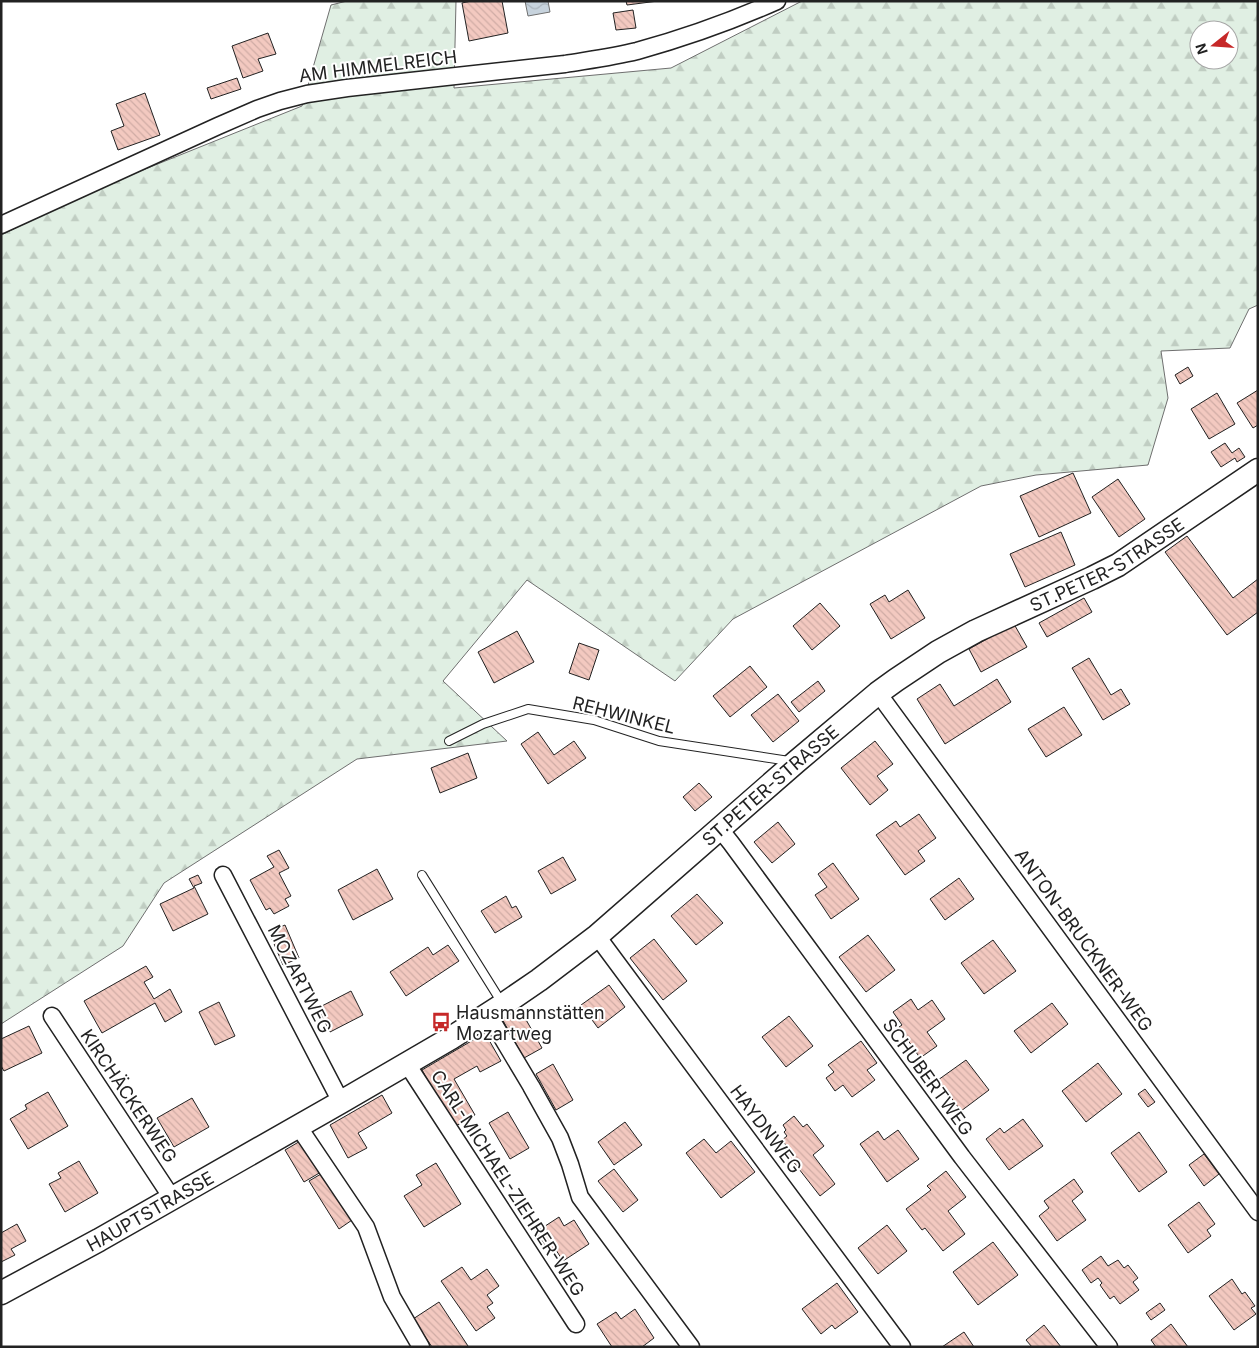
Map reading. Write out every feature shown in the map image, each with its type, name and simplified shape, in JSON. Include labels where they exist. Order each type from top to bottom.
[{"type":"main road","name":"ST.PETER-STRASSE","points":[[298,1126],[407,1064],[539,980],[597,936],[719,828],[878,692],[915,666],[976,631],[1118,565],[1258,470]]},
{"type":"main road","name":"HAUPTSTRASSE","points":[[1,1293],[99,1240],[298,1126]]},
{"type":"street","name":"AM HIMMELREICH","points":[[1,225],[218,126],[280,101],[339,89],[601,59],[671,41],[777,1]]},
{"type":"street","name":"ANTON-BRUCKNER-WEG","points":[[878,692],[1258,1212]]},
{"type":"street","name":"SCHUBERTWEG","points":[[719,828],[962,1157],[1109,1347]]},
{"type":"street","name":"MOZARTWEG","points":[[223,875],[341,1102]]},
{"type":"street","name":"HAYDNWEG","points":[[597,936],[902,1347]]},
{"type":"street","points":[[496,1009],[531,1086],[560,1138],[580,1197],[691,1347]]},
{"type":"street","name":"KIRCHÄCKERWEG","points":[[52,1016],[172,1198]]},
{"type":"street","name":"CARL-MICHAEL-ZIEHRER-WEG","points":[[407,1064],[576,1324]]},
{"type":"street","points":[[298,1126],[366,1227],[392,1297],[421,1347]]},
{"type":"lane","name":"REHWINKEL","points":[[449,740],[483,724],[528,708],[594,720],[659,741],[796,762]]},
{"type":"lane","points":[[422,875],[496,1009]]},
{"type":"green space","points":[[347,1],[456,1],[454,88],[671,68],[802,1],[1258,1],[1258,305],[1249,309],[1230,348],[1161,351],[1168,398],[1148,465],[1036,475],[981,486],[733,619],[675,681],[527,580],[443,681],[507,741],[357,759],[164,883],[123,946],[1,1024],[1,235],[98,188],[302,106],[331,5]]},
{"type":"water","points":[[525,1],[548,1],[550,12],[528,16]]},
{"type":"building","points":[[471,1],[502,1],[508,33],[469,41],[462,3]]},
{"type":"building","points":[[626,1],[658,1],[627,5]]},
{"type":"building","points":[[633,10],[636,28],[616,30],[613,13]]},
{"type":"building","points":[[268,33],[276,54],[258,59],[263,71],[243,78],[232,46]]},
{"type":"building","points":[[237,78],[241,89],[211,99],[207,88]]},
{"type":"building","points":[[145,93],[160,135],[118,150],[111,131],[124,126],[116,104]]},
{"type":"building","points":[[1188,367],[1193,376],[1180,384],[1175,375]]},
{"type":"building","points":[[1258,390],[1258,425],[1253,428],[1237,403]]},
{"type":"building","points":[[1217,393],[1235,424],[1209,439],[1191,409]]},
{"type":"building","points":[[1225,443],[1232,453],[1239,448],[1245,457],[1237,462],[1235,458],[1221,467],[1211,452]]},
{"type":"building","points":[[1073,473],[1091,513],[1039,537],[1020,496]]},
{"type":"building","points":[[1118,479],[1145,519],[1119,537],[1092,497]]},
{"type":"building","points":[[1061,532],[1075,565],[1025,587],[1010,554]]},
{"type":"building","points":[[1187,536],[1233,598],[1258,579],[1258,612],[1227,635],[1165,552]]},
{"type":"building","points":[[908,590],[925,618],[891,639],[870,604],[885,595],[889,602]]},
{"type":"building","points":[[1084,598],[1092,612],[1047,637],[1039,623]]},
{"type":"building","points":[[820,603],[840,626],[812,650],[793,626]]},
{"type":"building","points":[[1014,624],[1027,647],[981,672],[969,649]]},
{"type":"building","points":[[517,631],[534,662],[494,683],[478,652]]},
{"type":"building","points":[[579,643],[599,650],[589,680],[569,673]]},
{"type":"building","points":[[1089,658],[1111,695],[1121,689],[1130,704],[1103,720],[1072,668]]},
{"type":"building","points":[[750,666],[767,687],[730,717],[713,696]]},
{"type":"building","points":[[997,679],[1011,702],[945,744],[917,699],[940,684],[954,706]]},
{"type":"building","points":[[818,681],[825,691],[799,712],[791,702]]},
{"type":"building","points":[[778,694],[799,721],[773,742],[751,715]]},
{"type":"building","points":[[1064,707],[1082,735],[1046,757],[1028,729]]},
{"type":"building","points":[[538,732],[554,755],[574,741],[586,758],[548,784],[521,744]]},
{"type":"building","points":[[875,741],[893,764],[877,776],[888,790],[870,805],[841,768]]},
{"type":"building","points":[[468,753],[477,778],[440,793],[431,768]]},
{"type":"building","points":[[699,783],[712,797],[695,811],[683,797]]},
{"type":"building","points":[[919,814],[936,838],[918,851],[925,861],[905,875],[876,835],[896,821],[900,827]]},
{"type":"building","points":[[778,822],[795,844],[772,863],[754,842]]},
{"type":"building","points":[[279,850],[289,868],[279,873],[291,896],[285,899],[289,906],[274,914],[270,908],[266,910],[250,880],[274,867],[267,856]]},
{"type":"building","points":[[563,857],[576,880],[551,894],[538,871]]},
{"type":"building","points":[[833,863],[859,899],[831,919],[815,895],[827,887],[818,874]]},
{"type":"building","points":[[377,869],[393,899],[353,920],[338,890]]},
{"type":"building","points":[[198,875],[202,883],[194,886],[208,914],[173,931],[160,904],[194,888],[189,879]]},
{"type":"building","points":[[959,878],[974,899],[945,920],[930,899]]},
{"type":"building","points":[[697,894],[723,923],[696,945],[671,916]]},
{"type":"building","points":[[506,896],[512,908],[516,906],[522,917],[495,933],[481,911]]},
{"type":"building","points":[[285,925],[299,958],[283,965],[272,939],[278,936],[276,929]]},
{"type":"building","points":[[868,935],[895,970],[866,992],[839,957]]},
{"type":"building","points":[[654,939],[687,981],[663,1000],[630,958]]},
{"type":"building","points":[[993,940],[1016,971],[984,994],[961,963]]},
{"type":"building","points":[[448,945],[459,961],[406,996],[390,972],[428,947],[433,955]]},
{"type":"building","points":[[146,966],[153,977],[144,982],[154,999],[170,989],[182,1012],[165,1022],[155,1003],[102,1033],[84,1001]]},
{"type":"building","points":[[609,985],[625,1007],[598,1028],[581,1005]]},
{"type":"building","points":[[351,991],[363,1015],[330,1032],[318,1008]]},
{"type":"building","points":[[911,999],[918,1010],[932,1000],[945,1019],[927,1032],[937,1046],[920,1058],[899,1027],[902,1025],[893,1012]]},
{"type":"building","points":[[219,1002],[235,1036],[215,1045],[199,1012]]},
{"type":"building","points":[[1052,1003],[1068,1024],[1031,1053],[1014,1031]]},
{"type":"building","points":[[520,1009],[542,1048],[524,1058],[502,1019]]},
{"type":"building","points":[[789,1016],[813,1046],[786,1067],[762,1037]]},
{"type":"building","points":[[29,1026],[42,1053],[4,1071],[1,1066],[1,1039]]},
{"type":"building","points":[[485,1033],[501,1061],[480,1072],[477,1066],[454,1079],[475,1115],[454,1127],[422,1070]]},
{"type":"building","points":[[861,1041],[877,1063],[867,1070],[875,1080],[852,1097],[843,1085],[835,1091],[826,1078],[834,1072],[828,1065]]},
{"type":"building","points":[[966,1060],[989,1090],[961,1111],[938,1080]]},
{"type":"building","points":[[1098,1063],[1122,1094],[1086,1122],[1062,1091]]},
{"type":"building","points":[[553,1064],[573,1100],[556,1110],[536,1074]]},
{"type":"building","points":[[1145,1089],[1155,1102],[1148,1107],[1138,1094]]},
{"type":"building","points":[[48,1092],[68,1126],[28,1149],[10,1119],[27,1109],[25,1105]]},
{"type":"building","points":[[382,1095],[392,1113],[358,1133],[367,1148],[348,1158],[330,1125]]},
{"type":"building","points":[[192,1098],[209,1127],[174,1147],[157,1118]]},
{"type":"building","points":[[508,1112],[529,1148],[510,1159],[489,1123]]},
{"type":"building","points":[[794,1116],[803,1127],[807,1124],[824,1146],[813,1155],[835,1184],[820,1196],[785,1151],[788,1148],[782,1140],[787,1136],[783,1125]]},
{"type":"building","points":[[1023,1119],[1043,1146],[1009,1170],[986,1139],[1000,1128],[1004,1133]]},
{"type":"building","points":[[625,1122],[642,1145],[614,1165],[598,1142]]},
{"type":"building","points":[[898,1130],[919,1159],[887,1182],[860,1144],[878,1131],[884,1140]]},
{"type":"building","points":[[1139,1132],[1167,1172],[1139,1192],[1111,1153]]},
{"type":"building","points":[[704,1139],[716,1153],[731,1141],[755,1172],[721,1198],[686,1153]]},
{"type":"building","points":[[302,1140],[321,1172],[304,1182],[285,1150]]},
{"type":"building","points":[[1204,1154],[1219,1174],[1204,1186],[1189,1165]]},
{"type":"building","points":[[79,1161],[98,1193],[65,1212],[49,1184],[61,1178],[58,1173]]},
{"type":"building","points":[[436,1163],[461,1204],[424,1227],[404,1196],[422,1185],[416,1175]]},
{"type":"building","points":[[614,1169],[638,1200],[623,1212],[598,1181]]},
{"type":"building","points":[[326,1171],[355,1218],[339,1229],[309,1181]]},
{"type":"building","points":[[946,1171],[966,1197],[948,1211],[965,1234],[943,1251],[925,1228],[922,1230],[906,1209],[931,1190],[927,1186]]},
{"type":"building","points":[[1074,1179],[1083,1192],[1072,1201],[1086,1220],[1057,1241],[1039,1216],[1049,1208],[1044,1201]]},
{"type":"building","points":[[1199,1202],[1215,1224],[1207,1230],[1211,1236],[1188,1253],[1168,1225]]},
{"type":"building","points":[[559,1217],[564,1226],[574,1220],[589,1244],[563,1261],[554,1247],[549,1251],[536,1232]]},
{"type":"building","points":[[17,1224],[26,1241],[11,1249],[15,1255],[1,1262],[1,1233]]},
{"type":"building","points":[[887,1225],[907,1251],[878,1274],[858,1248]]},
{"type":"building","points":[[993,1242],[1018,1275],[978,1305],[953,1272]]},
{"type":"building","points":[[1101,1256],[1108,1266],[1118,1260],[1124,1268],[1128,1265],[1138,1278],[1133,1282],[1139,1290],[1120,1304],[1114,1296],[1110,1299],[1100,1285],[1102,1283],[1098,1278],[1091,1283],[1082,1270]]},
{"type":"building","points":[[462,1267],[471,1280],[487,1269],[499,1286],[487,1295],[493,1303],[487,1307],[495,1318],[476,1331],[441,1281]]},
{"type":"building","points":[[1232,1279],[1242,1294],[1245,1292],[1255,1306],[1251,1308],[1256,1314],[1234,1330],[1209,1296]]},
{"type":"building","points":[[837,1283],[858,1312],[835,1329],[832,1325],[821,1334],[802,1309]]},
{"type":"building","points":[[439,1302],[468,1346],[432,1347],[413,1319]]},
{"type":"building","points":[[1160,1303],[1165,1310],[1151,1320],[1146,1313]]},
{"type":"building","points":[[635,1309],[654,1338],[642,1347],[612,1347],[597,1324],[616,1312],[621,1319]]},
{"type":"building","points":[[1171,1324],[1188,1347],[1156,1347],[1151,1340]]},
{"type":"building","points":[[1044,1325],[1061,1347],[1032,1347],[1026,1340]]},
{"type":"building","points":[[964,1332],[974,1347],[942,1347]]},
{"type":"place","name":"Hausmannstätten Mozartweg","points":[[441,1022]]}]
